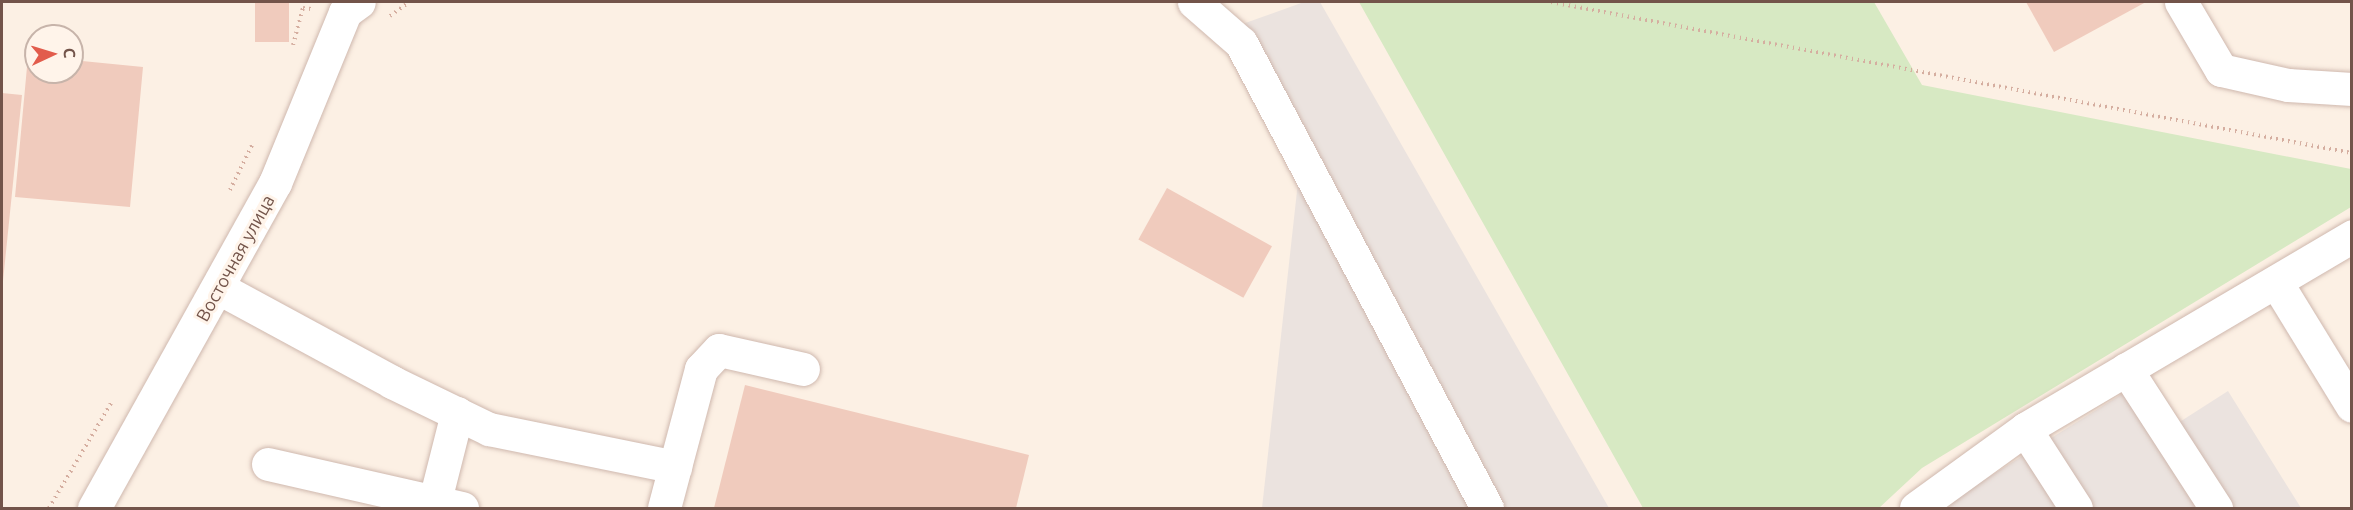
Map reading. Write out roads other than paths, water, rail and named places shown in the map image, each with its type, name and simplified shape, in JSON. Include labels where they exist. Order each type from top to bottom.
[{"type":"street","points":[[1194,2],[1241,43],[1487,508]]},
{"type":"street","points":[[2181,2],[2221,70],[2288,86],[2352,88]]},
{"type":"street","name":"Восточная улица","points":[[94,508],[219,288],[275,183],[350,5]]},
{"type":"street","points":[[1916,508],[2025,429],[2352,236]]},
{"type":"street","points":[[2276,282],[2352,406]]},
{"type":"street","points":[[219,288],[392,382],[489,429],[675,467]]},
{"type":"street","points":[[664,508],[701,369],[719,350],[803,369]]},
{"type":"street","points":[[2126,369],[2216,508]]},
{"type":"street","points":[[268,464],[443,506],[457,413]]},
{"type":"street","points":[[2025,429],[2076,508]]}]
